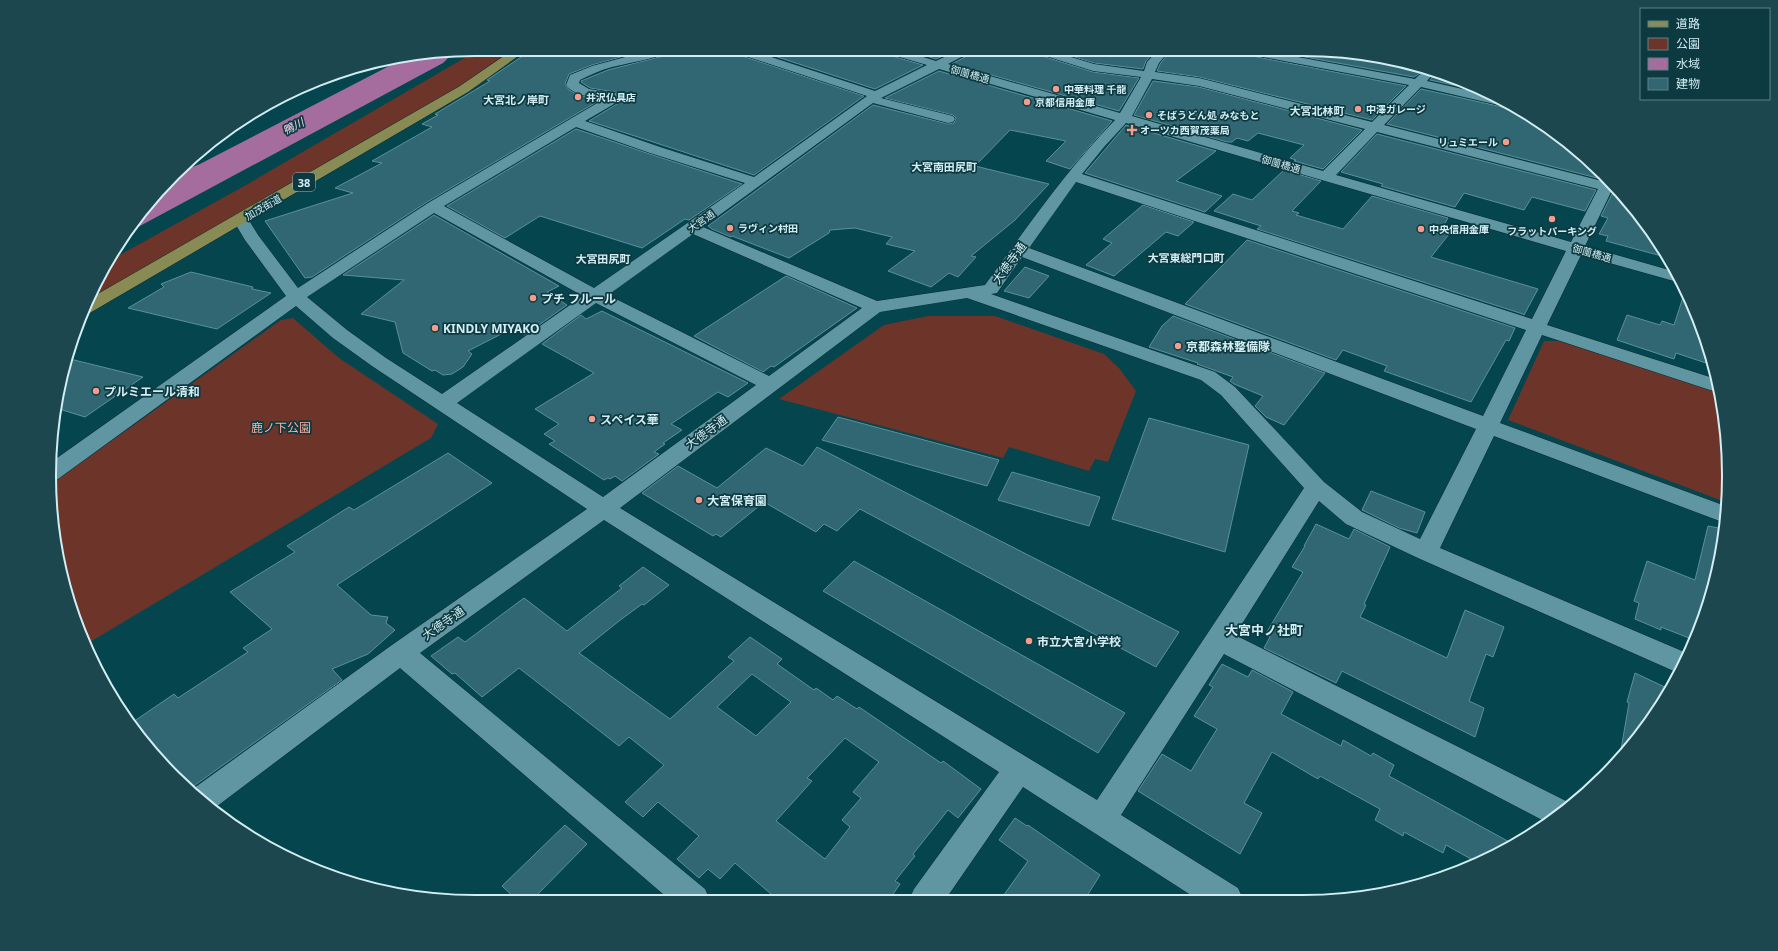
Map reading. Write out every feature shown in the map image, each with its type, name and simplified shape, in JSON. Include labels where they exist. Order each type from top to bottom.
[{"type":"main road","name":"加茂街道","points":[[93,304],[241,220],[464,89],[512,56]]},
{"type":"street","points":[[56,470],[296,297],[433,206],[616,97],[586,92],[572,85],[574,78],[583,73],[611,63],[639,56]]},
{"type":"street","points":[[754,56],[874,97],[948,119]]},
{"type":"street","name":"御薗橋通","points":[[907,56],[1671,276]]},
{"type":"street","name":"大宮通","points":[[442,404],[594,295],[692,228],[874,97],[955,56]]},
{"type":"street","points":[[1064,56],[1093,67],[1199,82],[1603,183]]},
{"type":"street","name":"大徳寺通","points":[[206,797],[401,653],[771,385],[875,307],[991,289],[1073,176],[1099,144],[1124,118],[1148,75],[1152,62],[1158,56]]},
{"type":"street","points":[[1274,56],[1418,83],[1487,98]]},
{"type":"street","points":[[1326,176],[1426,75]]},
{"type":"street","points":[[576,122],[656,150],[756,182]]},
{"type":"street","points":[[1073,176],[1712,384]]},
{"type":"street","points":[[1426,552],[1576,248],[1609,189]]},
{"type":"street","points":[[433,206],[594,295],[771,385]]},
{"type":"street","points":[[241,220],[251,237],[296,297],[340,334],[442,404],[603,508],[1222,895]]},
{"type":"street","points":[[692,228],[875,307]]},
{"type":"street","points":[[1018,250],[1720,513]]},
{"type":"street","points":[[969,292],[1208,376],[1228,391],[1316,487],[1354,518],[1426,552],[1679,661]]},
{"type":"street","points":[[1102,820],[1316,487]]},
{"type":"street","points":[[1219,639],[1554,811]]},
{"type":"street","points":[[401,653],[688,895]]},
{"type":"street","points":[[929,895],[1019,768]]},
{"type":"green space","points":[[467,56],[508,56],[490,69],[96,297],[118,256],[246,185]]},
{"type":"green space","points":[[928,316],[995,316],[1104,354],[1119,368],[1136,391],[1108,462],[1095,459],[1089,471],[1009,447],[1003,458],[779,399],[884,325]]},
{"type":"green space","name":"鹿ノ下公園","points":[[293,318],[339,358],[438,424],[431,438],[91,642],[78,610],[64,557],[57,503],[56,481],[281,320]]},
{"type":"green space","points":[[1544,341],[1559,341],[1713,391],[1721,448],[1721,500],[1508,420]]},
{"type":"water","name":"鴨川","points":[[449,57],[443,63],[138,227],[160,199],[179,179],[191,168],[392,64]]},
{"type":"building","points":[[523,56],[624,56],[592,65],[569,74],[565,84],[569,90],[578,95],[600,100],[427,202],[312,277],[305,278],[265,221],[353,193],[335,188],[382,163],[372,161],[432,127],[422,124],[438,115],[435,114],[490,81],[487,80]]},
{"type":"building","points":[[663,56],[742,56],[864,96],[754,175],[589,121],[622,101],[623,97],[621,93],[590,88],[581,82],[608,70]]},
{"type":"building","points":[[774,56],[893,56],[923,65],[875,89]]},
{"type":"building","points":[[926,56],[943,56],[936,59]]},
{"type":"building","points":[[967,56],[1042,56],[1093,72],[1139,78],[1119,111],[952,64]]},
{"type":"building","points":[[1071,56],[1151,56],[1146,61],[1143,69],[1094,63]]},
{"type":"building","points":[[1166,56],[1252,56],[1406,86],[1372,120],[1199,77],[1157,71]]},
{"type":"building","points":[[1300,56],[1357,60],[1384,64],[1420,73],[1414,77]]},
{"type":"building","points":[[939,71],[1112,121],[1070,169],[1046,161],[1066,141],[1010,130],[975,166],[1049,184],[1015,220],[971,256],[976,257],[958,277],[949,273],[931,287],[888,271],[915,251],[886,244],[892,237],[855,228],[830,230],[829,233],[789,258],[732,236],[731,237],[708,226],[873,105],[948,124],[954,123],[956,118],[953,115],[885,98]]},
{"type":"building","points":[[1433,77],[1458,86],[1430,80]]},
{"type":"building","points":[[1153,81],[1199,87],[1362,130],[1323,169],[1294,161],[1296,160],[1290,158],[1304,145],[1258,133],[1248,141],[1237,138],[1232,142],[1227,142],[1134,115]]},
{"type":"building","points":[[1421,89],[1503,107],[1536,127],[1558,143],[1598,178],[1387,124]]},
{"type":"building","points":[[1126,125],[1216,151],[1176,181],[1222,196],[1205,212],[1085,173]]},
{"type":"building","points":[[576,129],[742,184],[689,220],[685,219],[642,248],[540,216],[505,238],[447,206]]},
{"type":"building","points":[[1377,134],[1596,190],[1585,211],[1532,197],[1524,210],[1464,193],[1455,207],[1381,186],[1383,184],[1341,172]]},
{"type":"building","points":[[1284,170],[1321,181],[1292,211],[1299,213],[1296,215],[1343,229],[1372,196],[1448,218],[1441,230],[1450,233],[1431,257],[1538,289],[1524,315],[1257,229],[1261,226],[1214,211],[1233,194],[1252,200]]},
{"type":"building","points":[[1612,194],[1635,220],[1659,255],[1606,241],[1608,236],[1599,234],[1608,218],[1601,216]]},
{"type":"building","points":[[1143,205],[1194,222],[1178,236],[1166,232],[1114,276],[1086,265],[1112,243],[1103,239]]},
{"type":"building","points":[[434,215],[559,286],[547,292],[567,305],[525,335],[513,328],[468,351],[472,354],[463,367],[452,374],[443,375],[435,370],[432,371],[403,353],[395,322],[361,314],[404,280],[343,275]]},
{"type":"building","points":[[1247,240],[1515,328],[1509,341],[1506,340],[1471,402],[1384,371],[1387,366],[1343,350],[1336,360],[1185,304]]},
{"type":"building","points":[[1025,267],[1049,276],[1029,298],[1004,291]]},
{"type":"building","points":[[191,272],[253,287],[252,289],[271,293],[217,329],[128,308],[164,287],[161,284]]},
{"type":"building","points":[[786,276],[857,308],[774,367],[771,366],[763,372],[694,336]]},
{"type":"building","points":[[1683,298],[1700,341],[1707,363],[1676,353],[1674,359],[1617,340],[1627,315],[1660,325],[1662,321],[1674,325]]},
{"type":"building","points":[[602,311],[748,383],[728,397],[718,392],[671,424],[682,430],[663,443],[665,444],[654,452],[659,454],[622,481],[615,476],[604,480],[549,444],[555,441],[544,434],[559,424],[535,409],[594,373],[542,344],[581,315],[586,319]]},
{"type":"building","points":[[1173,316],[1325,373],[1284,425],[1266,417],[1255,406],[1263,396],[1234,384],[1230,381],[1233,377],[1197,364],[1198,363],[1149,347],[1162,326]]},
{"type":"building","name":"プルミエール清和","points":[[72,360],[143,377],[85,417],[62,410]]},
{"type":"building","points":[[838,417],[999,460],[987,486],[822,440]]},
{"type":"building","points":[[1149,418],[1249,445],[1225,552],[1112,519]]},
{"type":"building","points":[[817,447],[1179,632],[1156,667],[860,509],[837,531],[824,524],[816,532],[764,502],[721,537],[716,534],[713,536],[642,493],[678,466],[717,488],[766,448],[803,466]]},
{"type":"building","points":[[448,453],[492,483],[337,585],[371,615],[388,617],[386,623],[395,630],[368,654],[332,669],[342,680],[194,786],[160,752],[135,720],[174,694],[178,698],[248,652],[243,648],[272,629],[230,592],[295,552],[287,546],[349,507],[354,510]]},
{"type":"building","points":[[1012,472],[1100,497],[1089,526],[998,500]]},
{"type":"building","points":[[1371,491],[1425,512],[1417,533],[1399,528],[1362,510]]},
{"type":"building","points":[[1316,524],[1349,539],[1354,529],[1390,547],[1364,604],[1366,605],[1360,617],[1447,658],[1465,610],[1504,627],[1493,657],[1486,654],[1469,701],[1484,708],[1475,737],[1342,671],[1336,683],[1264,648],[1270,637],[1265,635],[1303,572],[1292,567]]},
{"type":"building","points":[[1708,526],[1718,528],[1708,584],[1689,638],[1661,627],[1661,630],[1635,619],[1639,603],[1634,601],[1647,561],[1695,580]]},
{"type":"building","points":[[854,561],[1125,713],[1098,753],[823,591]]},
{"type":"building","points":[[643,567],[669,585],[644,605],[642,604],[619,621],[579,653],[670,719],[734,661],[728,657],[750,637],[782,659],[777,664],[814,690],[816,688],[833,700],[837,696],[857,709],[859,707],[941,763],[943,761],[981,789],[958,818],[948,810],[913,854],[915,856],[895,881],[900,884],[892,895],[772,895],[735,863],[720,879],[708,869],[699,878],[677,859],[699,836],[658,802],[643,817],[625,802],[664,765],[629,737],[619,746],[519,668],[482,697],[455,673],[452,674],[431,656],[458,637],[465,642],[524,598],[567,631],[622,588],[619,586]],"holes":[[[752,674],[791,702],[756,736],[717,707]],[[845,738],[879,762],[853,792],[861,798],[842,820],[850,827],[825,859],[776,821],[812,781],[807,778]]]},
{"type":"building","points":[[1222,664],[1248,677],[1252,670],[1293,692],[1281,714],[1341,746],[1343,740],[1371,756],[1373,753],[1394,765],[1389,776],[1508,841],[1471,859],[1446,845],[1443,853],[1404,832],[1403,836],[1375,820],[1380,809],[1320,776],[1318,779],[1272,752],[1244,803],[1262,813],[1240,854],[1138,791],[1162,754],[1191,771],[1217,729],[1194,716],[1213,687],[1209,685]]},
{"type":"building","points":[[1635,673],[1665,687],[1651,709],[1621,748],[1629,703],[1627,702]]},
{"type":"building","points":[[1015,818],[1027,826],[1028,825],[1100,875],[1088,895],[1004,895],[1028,861],[999,840]]},
{"type":"building","points":[[565,825],[587,844],[537,895],[512,895],[502,886]]},
{"type":"place","name":"中華料理 千龍","points":[[1056,89]]},
{"type":"place","name":"井沢仏具店","points":[[578,97]]},
{"type":"place","name":"京都信用金庫","points":[[1027,102]]},
{"type":"place","name":"中澤ガレージ","points":[[1358,109]]},
{"type":"place","name":"そばうどん処 みなもと","points":[[1149,115]]},
{"type":"place","name":"オーツカ西賀茂薬局","points":[[1132,130]]},
{"type":"place","name":"リュミエール","points":[[1506,142]]},
{"type":"place","name":"フラットパーキング","points":[[1552,219]]},
{"type":"place","name":"ラヴィン村田","points":[[730,228]]},
{"type":"place","name":"中央信用金庫","points":[[1421,229]]},
{"type":"place","name":"プチ フルール","points":[[533,298]]},
{"type":"place","name":"KINDLY MIYAKO","points":[[435,328]]},
{"type":"place","name":"京都森林整備隊","points":[[1178,346]]},
{"type":"place","name":"プルミエール清和","points":[[96,391]]},
{"type":"place","name":"スペイス華","points":[[592,419]]},
{"type":"place","name":"大宮保育園","points":[[699,500]]},
{"type":"place","name":"市立大宮小学校","points":[[1029,641]]},
{"type":"district","name":"大宮北ノ岸町","points":[[516,99]]},
{"type":"district","name":"大宮北林町","points":[[1317,110]]},
{"type":"district","name":"大宮南田尻町","points":[[944,166]]},
{"type":"district","name":"大宮東総門口町","points":[[1186,257]]},
{"type":"district","name":"大宮田尻町","points":[[603,258]]},
{"type":"district","name":"大宮中ノ社町","points":[[1264,630]]}]
